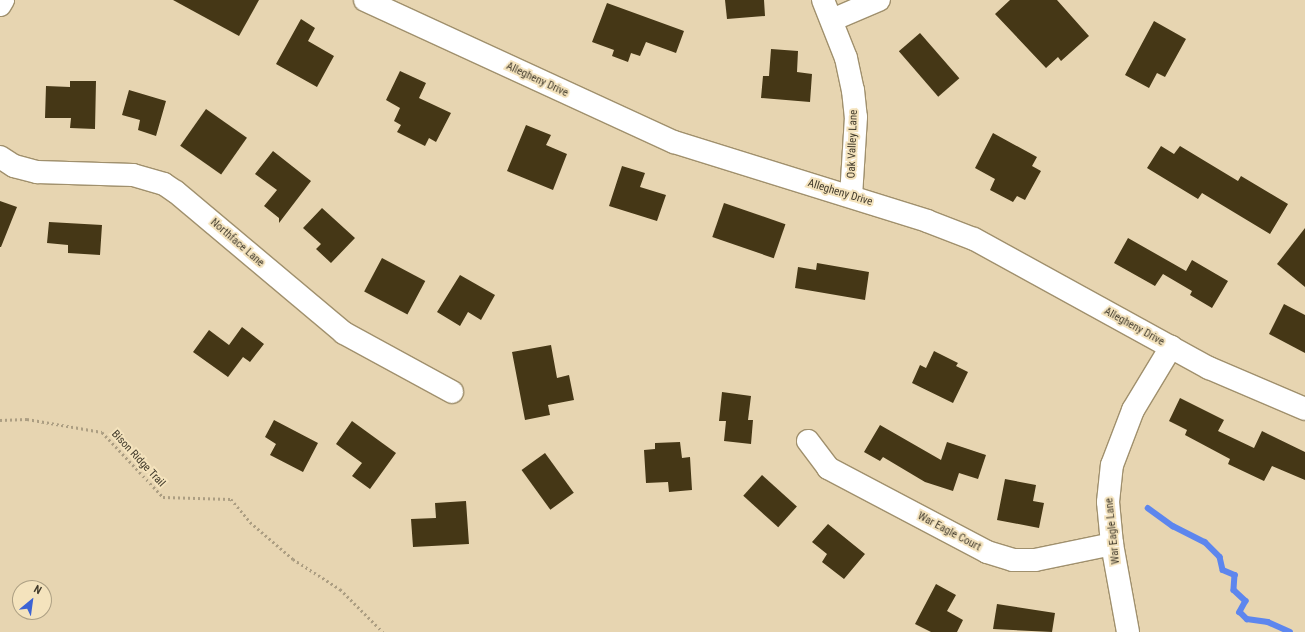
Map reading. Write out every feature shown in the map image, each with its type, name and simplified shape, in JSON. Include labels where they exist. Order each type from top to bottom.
[{"type":"street","points":[[0,5],[3,0]]},
{"type":"street","name":"Allegheny Drive","points":[[365,0],[674,142],[851,196],[974,239],[1224,376],[1305,409]]},
{"type":"street","name":"Oak Valley Lane","points":[[823,0],[846,58],[856,117],[851,196]]},
{"type":"street","points":[[832,20],[879,0]]},
{"type":"street","name":"Northface Lane","points":[[0,157],[14,166],[37,172],[134,174],[164,184],[176,192],[344,333],[452,392]]},
{"type":"street","name":"War Eagle Lane","points":[[1128,632],[1112,544],[1108,502],[1112,466],[1133,410],[1171,347]]},
{"type":"street","name":"War Eagle Court","points":[[808,441],[828,468],[987,552],[1013,560],[1035,560],[1112,544]]},
{"type":"path","name":"Bison Ridge Trail","points":[[0,420],[27,419],[102,432],[163,497],[231,499],[250,522],[293,560],[340,589],[383,632]]},
{"type":"building","points":[[173,0],[259,0],[239,36]]},
{"type":"building","points":[[725,0],[764,0],[765,16],[727,19]]},
{"type":"building","points":[[1010,0],[1057,0],[1089,36],[1061,61],[1058,57],[1046,68],[995,14]]},
{"type":"building","points":[[607,3],[684,31],[676,53],[646,42],[640,56],[631,53],[628,62],[612,56],[614,50],[592,42]]},
{"type":"building","points":[[301,19],[315,28],[308,41],[334,56],[317,87],[276,64]]},
{"type":"building","points":[[1154,21],[1186,39],[1165,77],[1157,73],[1149,88],[1125,75]]},
{"type":"building","points":[[920,33],[959,78],[938,97],[899,51]]},
{"type":"building","points":[[771,49],[798,51],[797,72],[812,74],[810,102],[761,98],[763,76],[769,76]]},
{"type":"building","points":[[400,71],[426,83],[419,98],[451,113],[436,142],[429,138],[425,146],[397,132],[401,125],[394,121],[400,108],[386,100]]},
{"type":"building","points":[[70,81],[96,81],[95,129],[70,128],[71,118],[45,118],[46,86],[70,87]]},
{"type":"building","points":[[129,90],[166,101],[156,136],[138,130],[140,120],[122,115]]},
{"type":"building","points":[[206,109],[247,138],[221,175],[180,146]]},
{"type":"building","points":[[526,125],[551,135],[546,145],[567,154],[553,190],[507,171]]},
{"type":"building","points":[[993,133],[1037,157],[1032,166],[1041,171],[1025,200],[1017,196],[1013,202],[990,190],[995,179],[975,168]]},
{"type":"building","points":[[1161,146],[1174,154],[1180,146],[1238,181],[1241,176],[1288,204],[1270,234],[1202,193],[1198,199],[1147,168]]},
{"type":"building","points":[[273,151],[311,181],[279,223],[279,218],[264,206],[277,190],[255,174]]},
{"type":"building","points":[[622,166],[645,173],[640,187],[666,195],[657,221],[609,206]]},
{"type":"building","points":[[0,201],[17,207],[1,247],[0,247]]},
{"type":"building","points":[[724,203],[785,224],[774,258],[712,237]]},
{"type":"building","points":[[322,208],[355,238],[331,263],[316,249],[321,244],[303,228]]},
{"type":"building","points":[[49,222],[102,225],[100,255],[68,253],[68,245],[47,243]]},
{"type":"building","points":[[1305,228],[1305,287],[1277,264]]},
{"type":"building","points":[[1128,238],[1186,271],[1192,260],[1228,281],[1212,308],[1190,295],[1192,291],[1163,274],[1155,286],[1114,263]]},
{"type":"building","points":[[382,258],[425,281],[407,315],[364,292]]},
{"type":"building","points":[[817,263],[869,272],[865,300],[795,288],[798,267],[816,270]]},
{"type":"building","points":[[460,275],[495,295],[481,320],[468,312],[460,326],[437,312]]},
{"type":"building","points":[[1284,304],[1305,315],[1305,353],[1269,334]]},
{"type":"building","points":[[242,327],[264,344],[250,362],[243,357],[228,377],[193,352],[209,330],[229,345]]},
{"type":"building","points":[[551,345],[557,378],[569,375],[574,400],[548,405],[550,415],[525,420],[512,352]]},
{"type":"building","points":[[934,351],[958,363],[956,366],[968,372],[953,403],[912,383],[920,365],[926,368]]},
{"type":"building","points":[[722,392],[751,396],[748,420],[753,420],[751,444],[724,441],[726,421],[719,421]]},
{"type":"building","points":[[1180,398],[1224,420],[1218,431],[1254,448],[1262,431],[1305,452],[1305,480],[1272,466],[1264,481],[1228,464],[1230,459],[1185,435],[1187,430],[1169,421]]},
{"type":"building","points":[[274,420],[318,443],[303,472],[270,455],[276,444],[265,437]]},
{"type":"building","points":[[352,421],[396,453],[370,489],[352,476],[362,463],[336,444]]},
{"type":"building","points":[[880,425],[941,460],[947,442],[986,455],[978,479],[959,473],[953,491],[925,482],[883,457],[880,461],[864,452]]},
{"type":"building","points":[[680,442],[682,458],[690,457],[692,490],[669,492],[668,482],[646,483],[644,450],[655,449],[655,443]]},
{"type":"building","points":[[545,453],[574,493],[550,510],[522,470]]},
{"type":"building","points":[[762,475],[797,506],[778,527],[743,496]]},
{"type":"building","points":[[1005,479],[1036,485],[1033,501],[1044,503],[1039,528],[997,520]]},
{"type":"building","points":[[466,501],[469,544],[413,547],[411,519],[436,518],[435,503]]},
{"type":"building","points":[[828,524],[865,554],[844,579],[822,562],[827,554],[812,542]]},
{"type":"building","points":[[936,584],[956,595],[947,611],[963,620],[957,632],[931,632],[915,624]]},
{"type":"building","points":[[997,604],[1055,613],[1052,632],[993,629]]},
{"type":"waterway","points":[[1148,508],[1173,526],[1205,542],[1220,557],[1223,570],[1235,575],[1234,590],[1246,601],[1240,612],[1247,619],[1268,622],[1290,632]]}]
